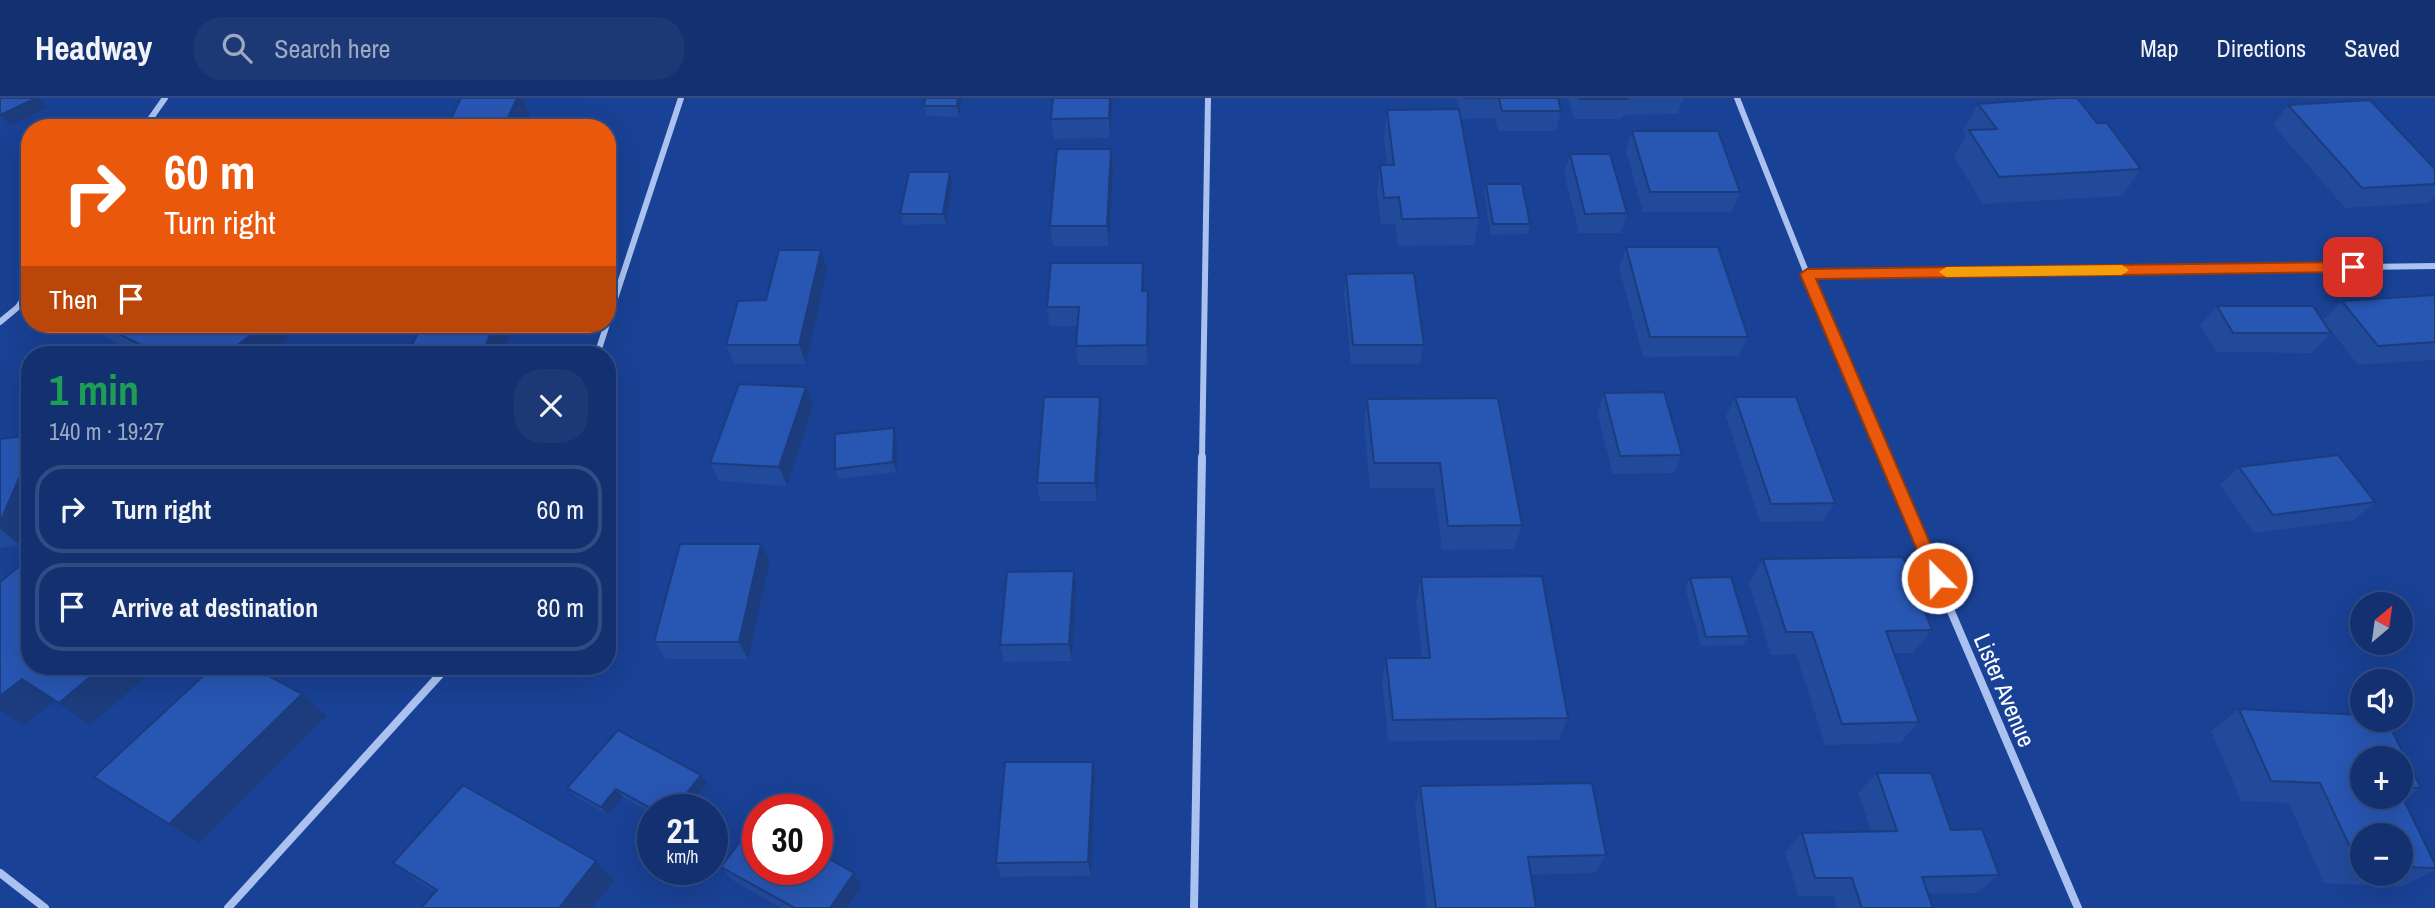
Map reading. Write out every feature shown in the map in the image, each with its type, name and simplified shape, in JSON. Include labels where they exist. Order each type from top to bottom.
[{"type":"street","points":[[150,119],[165,98]]},
{"type":"street","points":[[616,297],[681,98]]},
{"type":"street","points":[[1194,908],[1208,98]]},
{"type":"street","name":"Lister Avenue","points":[[1737,98],[1807,274],[2078,908]]},
{"type":"street","points":[[1807,274],[2435,266]]},
{"type":"street","points":[[0,322],[21,303]]},
{"type":"street","points":[[228,908],[440,675]]},
{"type":"street","points":[[0,873],[45,908]]},
{"type":"building","points":[[0,98],[36,98],[0,115]]},
{"type":"building","points":[[461,98],[517,98],[507,119],[450,119]]},
{"type":"building","points":[[925,98],[958,98],[957,106],[924,106]]},
{"type":"building","points":[[1053,98],[1110,98],[1109,118],[1051,119]]},
{"type":"building","points":[[1499,98],[1558,98],[1561,111],[1502,111]]},
{"type":"building","points":[[1627,98],[1627,99],[1579,99]]},
{"type":"building","points":[[2077,98],[2097,123],[2107,123],[2141,169],[1999,177],[1969,130],[1997,129],[1978,104]]},
{"type":"building","points":[[2370,100],[2435,169],[2435,184],[2362,188],[2288,105]]},
{"type":"building","points":[[1459,109],[1479,218],[1402,219],[1399,197],[1384,198],[1380,165],[1394,165],[1387,110]]},
{"type":"building","points":[[1632,131],[1718,131],[1740,192],[1650,192]]},
{"type":"building","points":[[1057,149],[1111,149],[1107,226],[1050,226]]},
{"type":"building","points":[[1570,154],[1610,154],[1627,213],[1585,214]]},
{"type":"building","points":[[909,172],[950,172],[943,214],[900,214]]},
{"type":"building","points":[[1486,184],[1522,184],[1530,224],[1493,224]]},
{"type":"building","points":[[1626,247],[1718,247],[1748,337],[1650,337]]},
{"type":"building","points":[[779,250],[821,250],[799,345],[726,345],[738,301],[766,300]]},
{"type":"building","points":[[1051,263],[1143,263],[1142,291],[1148,291],[1147,345],[1076,346],[1079,307],[1047,307]]},
{"type":"building","points":[[1414,273],[1424,345],[1353,345],[1346,274]]},
{"type":"building","points":[[2435,295],[2435,342],[2378,346],[2342,301]]},
{"type":"building","points":[[2217,306],[2313,306],[2331,333],[2233,333]]},
{"type":"building","points":[[117,333],[253,333],[237,346],[143,346]]},
{"type":"building","points":[[418,333],[491,333],[486,345],[412,345]]},
{"type":"building","points":[[739,384],[806,387],[779,467],[710,463]]},
{"type":"building","points":[[1664,392],[1682,455],[1620,456],[1604,393]]},
{"type":"building","points":[[1044,397],[1100,397],[1095,483],[1037,483]]},
{"type":"building","points":[[1735,397],[1796,397],[1835,503],[1771,504]]},
{"type":"building","points":[[1498,398],[1522,525],[1448,526],[1440,463],[1374,463],[1367,399]]},
{"type":"building","points":[[894,428],[893,462],[835,469],[835,434]]},
{"type":"building","points":[[21,436],[21,474],[0,522],[0,439]]},
{"type":"building","points":[[2338,455],[2375,502],[2273,515],[2239,467]]},
{"type":"building","points":[[680,544],[761,544],[739,642],[654,642]]},
{"type":"building","points":[[1903,557],[1932,630],[1886,631],[1919,722],[1842,724],[1812,632],[1786,632],[1763,559]]},
{"type":"building","points":[[21,565],[21,675],[92,675],[59,703],[22,679],[0,696],[0,582]]},
{"type":"building","points":[[1074,571],[1069,644],[1000,645],[1007,572]]},
{"type":"building","points":[[1542,576],[1568,718],[1393,720],[1386,658],[1430,658],[1421,577]]},
{"type":"building","points":[[1731,577],[1749,636],[1706,637],[1690,578]]},
{"type":"building","points":[[204,675],[268,675],[302,694],[169,824],[94,777]]},
{"type":"building","points":[[2239,709],[2350,714],[2350,732],[2393,732],[2400,746],[2350,746],[2350,809],[2408,809],[2435,868],[2413,867],[2413,823],[2350,823],[2350,847],[2320,783],[2271,781]]},
{"type":"building","points":[[618,730],[701,775],[686,794],[637,794],[637,801],[616,789],[601,807],[567,788]]},
{"type":"building","points":[[1005,762],[1093,762],[1088,862],[996,863]]},
{"type":"building","points":[[2413,772],[2421,788],[2413,788]]},
{"type":"building","points":[[1877,773],[1931,773],[1951,830],[1982,829],[1999,875],[1922,877],[1933,908],[1862,908],[1852,878],[1815,878],[1802,833],[1897,831]]},
{"type":"building","points":[[1592,783],[1606,855],[1528,857],[1536,908],[1436,908],[1420,786]]},
{"type":"building","points":[[463,785],[596,861],[559,908],[421,908],[437,890],[393,863]]},
{"type":"building","points":[[742,839],[742,879],[728,871],[728,858]]},
{"type":"building","points":[[833,861],[854,873],[830,908],[795,908],[753,885],[833,885]]},
{"type":"slow traffic","points":[[1946,272],[2122,270]]},
{"type":"route","points":[[1937,578],[1807,274],[2353,267]]}]
